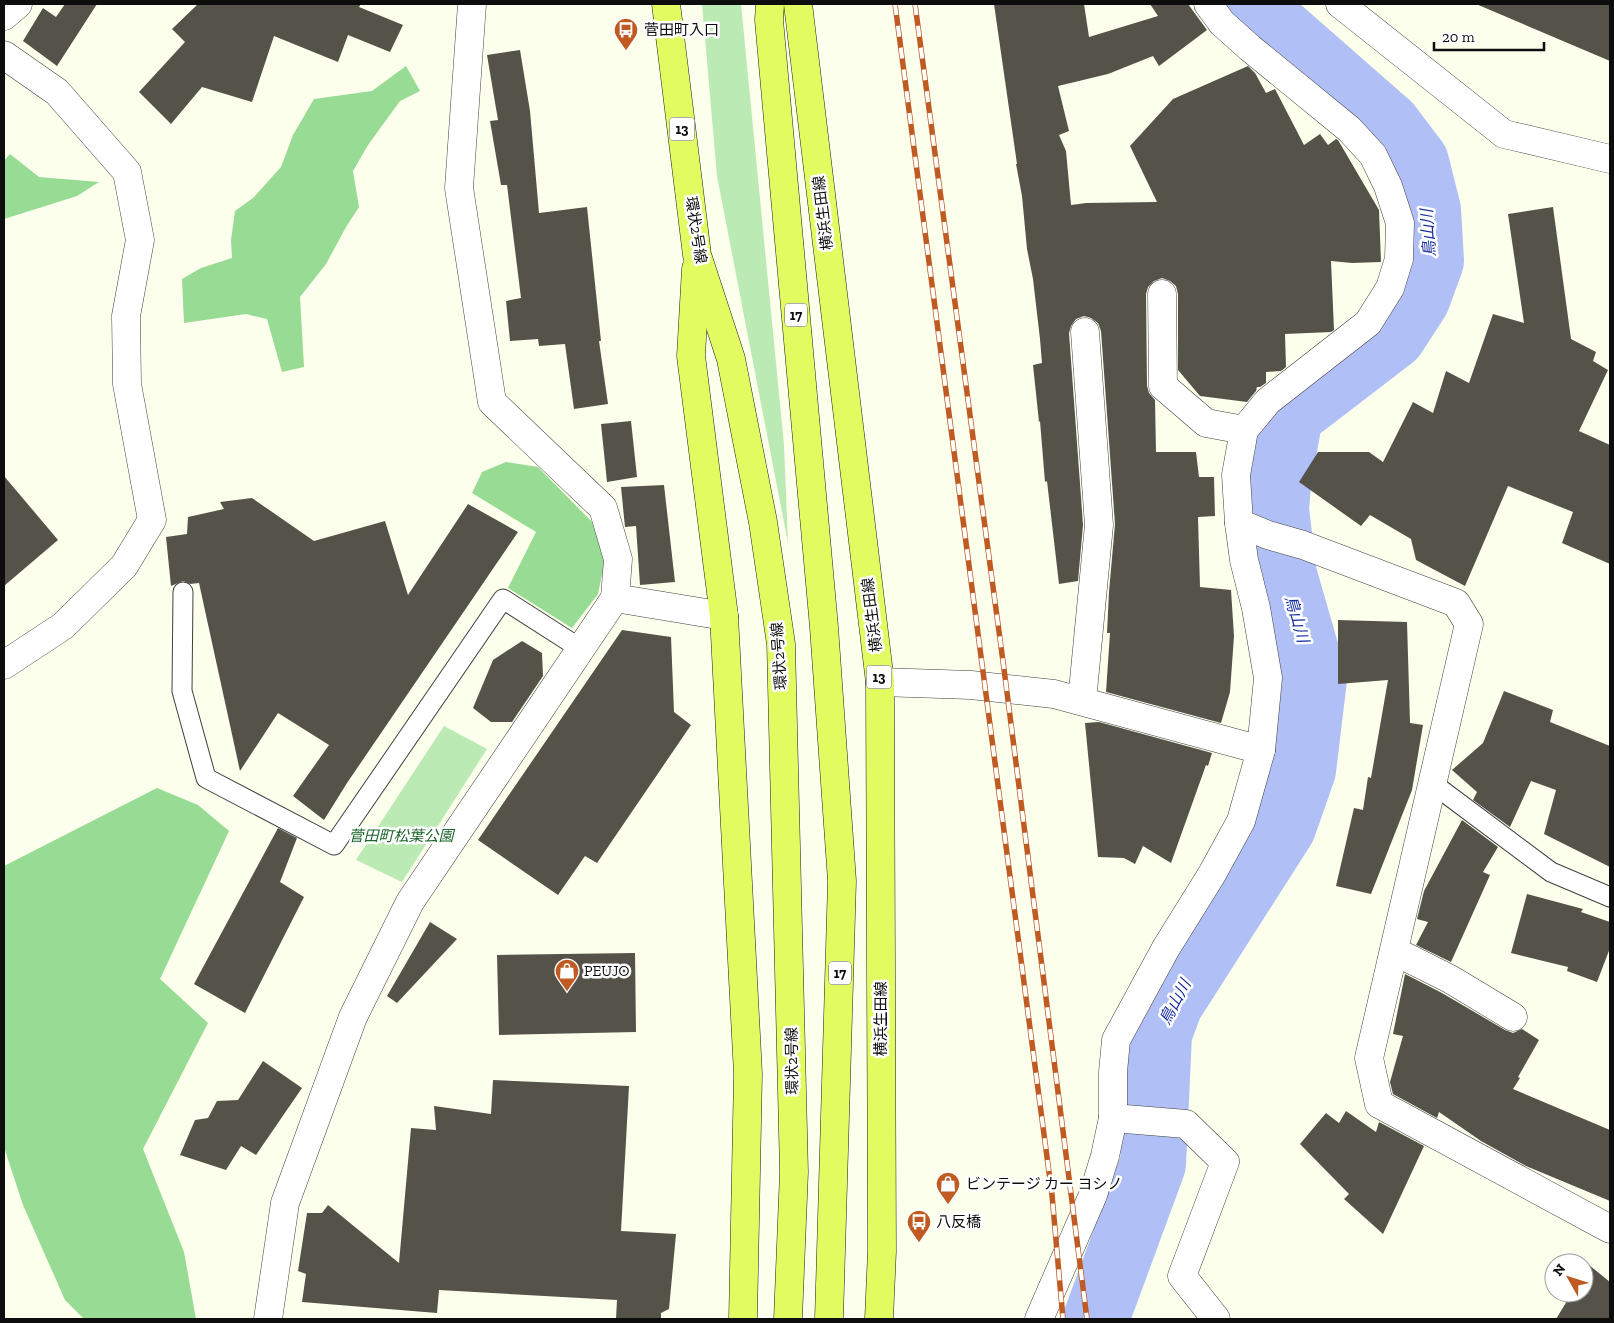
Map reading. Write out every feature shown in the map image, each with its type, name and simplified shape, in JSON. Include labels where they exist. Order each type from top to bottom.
[{"type":"main road","name":"環状2号線","points":[[666,4],[697,255],[732,359],[763,522],[781,644],[794,1172],[788,1319]]},
{"type":"main road","name":"17","points":[[770,4],[824,627],[842,881],[829,1319]]},
{"type":"main road","name":"横浜生田線","points":[[798,4],[880,682],[882,1251],[879,1319]]},
{"type":"main road","name":"13","points":[[697,255],[691,356],[724,616],[748,1074],[743,1319]]},
{"type":"street","points":[[4,16],[18,4]]},
{"type":"street","points":[[268,1319],[285,1204],[353,1017],[410,902],[615,598],[618,560],[603,508],[492,402],[459,188],[472,4]]},
{"type":"street","points":[[1039,1319],[1093,1195],[1105,1156],[1112,1118],[1116,1040],[1166,948],[1212,874],[1240,821],[1261,750],[1268,678],[1256,608],[1244,560],[1239,524],[1236,475],[1244,430],[1268,401],[1368,322],[1390,288],[1399,259],[1400,223],[1388,186],[1373,155],[1350,129],[1222,23],[1208,4]]},
{"type":"street","points":[[1340,4],[1504,134],[1610,159]]},
{"type":"street","points":[[4,55],[57,92],[127,172],[140,240],[126,316],[127,384],[152,520],[124,566],[63,626],[4,665]]},
{"type":"street","points":[[1162,294],[1163,386],[1206,423],[1244,430]]},
{"type":"street","points":[[1082,701],[1099,525],[1085,332]]},
{"type":"street","points":[[1239,524],[1302,545],[1456,603],[1469,624],[1370,1058],[1379,1104],[1610,1229]]},
{"type":"street","points":[[615,598],[724,616]]},
{"type":"street","points":[[880,682],[999,688],[1054,694],[1261,750]]},
{"type":"street","points":[[1394,951],[1450,979],[1513,1017]]},
{"type":"street","points":[[1112,1118],[1186,1124],[1224,1162],[1182,1276],[1216,1319]]},
{"type":"lane","points":[[183,592],[182,691],[206,778],[334,845],[503,599],[581,648]]},
{"type":"lane","points":[[1432,783],[1551,872],[1610,897]]},
{"type":"green space","points":[[702,4],[741,4],[784,445],[788,543],[717,176]]},
{"type":"green space","points":[[406,66],[420,91],[400,101],[368,145],[353,171],[359,207],[326,264],[300,297],[304,367],[282,372],[267,319],[246,314],[184,323],[182,279],[201,268],[232,258],[231,240],[235,211],[253,198],[281,167],[293,135],[314,99],[372,91]]},
{"type":"green space","points":[[10,154],[39,177],[99,182],[77,196],[4,219],[4,161]]},
{"type":"green space","points":[[506,462],[538,467],[592,522],[605,560],[598,594],[572,628],[508,588],[536,532],[472,493],[482,472]]},
{"type":"green space","name":"菅田町松葉公園","points":[[444,726],[487,749],[402,882],[356,860]]},
{"type":"green space","points":[[157,788],[198,805],[229,831],[160,979],[208,1023],[143,1149],[184,1252],[196,1319],[84,1319],[65,1300],[23,1205],[4,1147],[4,866]]},
{"type":"building","points":[[65,4],[97,4],[57,66],[23,41],[43,8],[56,17]]},
{"type":"building","points":[[198,4],[361,4],[359,7],[403,25],[390,52],[348,35],[338,62],[274,36],[252,102],[202,87],[171,124],[139,92],[185,42],[172,29]]},
{"type":"building","points":[[994,4],[1084,4],[1089,37],[1158,16],[1150,4],[1188,4],[1207,30],[1159,66],[1153,56],[1108,74],[1058,86],[1069,131],[1059,135],[1066,151],[1071,205],[1157,202],[1130,146],[1173,99],[1248,66],[1255,73],[1266,93],[1275,89],[1304,145],[1320,134],[1328,145],[1336,139],[1338,140],[1379,210],[1381,262],[1352,263],[1331,261],[1334,330],[1331,332],[1285,334],[1286,367],[1281,371],[1266,372],[1266,383],[1257,387],[1247,402],[1200,396],[1178,370],[1178,294],[1176,286],[1162,278],[1154,281],[1148,287],[1146,294],[1147,386],[1149,393],[1155,400],[1156,452],[1196,452],[1199,477],[1214,477],[1215,516],[1198,517],[1200,587],[1231,590],[1234,636],[1230,692],[1221,723],[1106,692],[1110,633],[1107,633],[1109,592],[1115,524],[1101,331],[1098,323],[1084,316],[1076,319],[1069,333],[1083,525],[1078,581],[1059,584],[1047,481],[1045,482],[1033,365],[1042,363],[1040,339],[1033,279],[1027,249],[1022,196]]},
{"type":"building","points":[[1476,4],[1610,4],[1610,61]]},
{"type":"building","points":[[520,50],[530,111],[539,213],[587,207],[601,341],[599,341],[608,404],[574,409],[565,344],[539,346],[538,339],[510,341],[506,301],[521,298],[507,185],[501,185],[490,121],[498,120],[487,55]]},
{"type":"building","points":[[1553,207],[1571,339],[1596,352],[1593,361],[1608,370],[1579,431],[1610,445],[1610,564],[1562,543],[1573,512],[1508,486],[1465,586],[1416,560],[1411,539],[1370,515],[1361,526],[1299,482],[1318,452],[1369,452],[1383,462],[1413,402],[1433,413],[1446,371],[1469,383],[1493,314],[1524,323],[1508,214]]},
{"type":"building","points":[[631,421],[637,477],[607,482],[601,424]]},
{"type":"building","points":[[4,476],[58,540],[4,586]]},
{"type":"building","points":[[664,485],[675,582],[640,585],[636,526],[625,527],[621,487]]},
{"type":"building","points":[[252,498],[314,541],[385,521],[408,595],[468,504],[518,532],[347,783],[324,820],[293,796],[329,745],[278,713],[240,771],[199,583],[190,584],[183,581],[171,586],[166,537],[187,534],[188,517],[224,509],[220,502]]},
{"type":"building","points":[[1338,620],[1407,622],[1410,723],[1423,725],[1412,790],[1371,894],[1336,886],[1354,808],[1363,810],[1368,777],[1371,778],[1388,680],[1338,684]]},
{"type":"building","points":[[622,630],[671,637],[674,712],[691,725],[597,863],[585,856],[558,895],[478,840]]},
{"type":"building","points":[[522,641],[542,653],[543,676],[512,722],[491,722],[473,708],[493,660]]},
{"type":"building","points":[[1504,691],[1553,710],[1550,722],[1610,746],[1610,867],[1544,834],[1556,790],[1531,781],[1510,827],[1473,800],[1477,792],[1452,770],[1483,743]]},
{"type":"building","points":[[1099,722],[1212,753],[1171,863],[1143,846],[1135,864],[1124,858],[1098,857],[1085,723]]},
{"type":"building","points":[[1462,820],[1498,847],[1483,872],[1490,875],[1451,962],[1416,945],[1428,922],[1417,919],[1424,891]]},
{"type":"building","points":[[278,828],[297,838],[280,882],[304,897],[245,1013],[194,984]]},
{"type":"building","points":[[1527,894],[1583,909],[1581,912],[1610,922],[1610,948],[1597,982],[1567,971],[1568,967],[1511,953]]},
{"type":"building","points":[[430,922],[457,939],[397,1003],[387,996]]},
{"type":"building","points":[[635,953],[636,1032],[499,1035],[497,955]]},
{"type":"building","points":[[1405,974],[1442,993],[1505,1030],[1513,1033],[1522,1029],[1539,1040],[1513,1089],[1610,1130],[1610,1201],[1526,1166],[1481,1141],[1439,1112],[1437,1118],[1393,1094],[1390,1082],[1403,1036],[1393,1034]]},
{"type":"building","points":[[263,1061],[302,1088],[256,1155],[241,1146],[226,1170],[180,1155],[195,1120],[208,1118],[217,1101],[238,1100]]},
{"type":"building","points":[[493,1080],[629,1086],[621,1231],[676,1234],[669,1309],[661,1313],[661,1319],[616,1319],[617,1300],[439,1290],[437,1313],[302,1302],[306,1274],[298,1271],[307,1213],[322,1213],[328,1205],[399,1263],[411,1128],[436,1130],[434,1106],[491,1114]]},
{"type":"building","points":[[1346,1111],[1376,1132],[1379,1122],[1424,1146],[1383,1234],[1344,1199],[1349,1194],[1300,1144],[1326,1113],[1339,1123]]},
{"type":"building","points":[[1594,1269],[1610,1282],[1610,1319],[1556,1319],[1566,1303],[1594,1303]]},
{"type":"waterway","name":"鳥山川","points":[[1096,1319],[1153,1164],[1159,1034],[1170,1004],[1283,827],[1303,770],[1314,679],[1284,575],[1276,510],[1278,483],[1290,415],[1393,336],[1417,299],[1431,261],[1428,210],[1416,162],[1388,125],[1252,4]]},
{"type":"railway","points":[[895,4],[1052,1195],[1063,1319]]},
{"type":"railway","points":[[915,4],[1004,669],[1087,1319]]},
{"type":"place","name":"菅田町入口","points":[[626,51]]},
{"type":"place","name":"PEUJO","points":[[567,992]]},
{"type":"place","name":"ビンテージ カー ヨシノ","points":[[948,1205]]},
{"type":"place","name":"八反橋","points":[[919,1243]]}]
